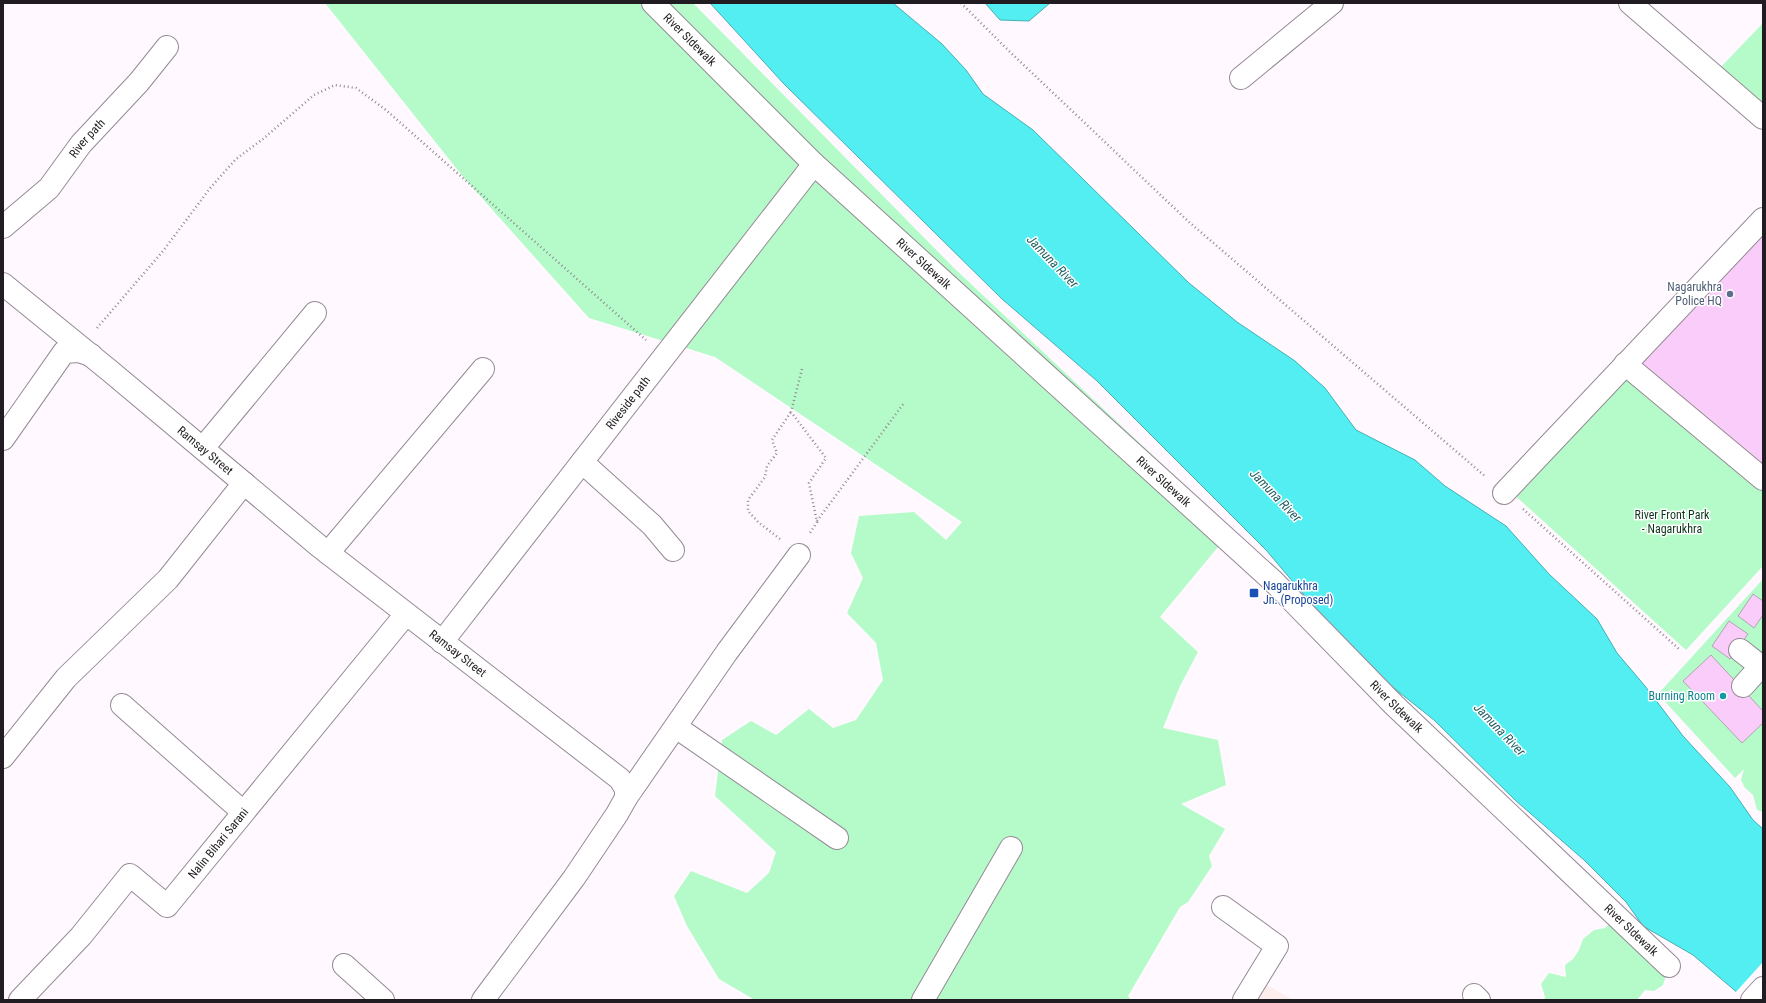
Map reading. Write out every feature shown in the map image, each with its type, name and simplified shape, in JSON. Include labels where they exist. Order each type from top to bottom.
[{"type":"street","name":"River SIdewalk","points":[[653,3],[814,164],[1273,581],[1394,705],[1670,966]]},
{"type":"street","points":[[1241,78],[1332,3]]},
{"type":"street","points":[[1630,3],[1763,118]]},
{"type":"street","name":"River path","points":[[3,227],[49,188],[81,144],[139,82],[168,47]]},
{"type":"street","name":"Riveside path","points":[[442,642],[814,164]]},
{"type":"street","points":[[1504,492],[1763,219]]},
{"type":"street","name":"Ramsay Street","points":[[3,284],[56,326],[79,351],[203,448],[328,553],[605,766],[620,779],[626,789],[626,798]]},
{"type":"street","points":[[203,448],[315,313]]},
{"type":"street","points":[[3,439],[79,351]]},
{"type":"street","points":[[1625,364],[1763,479]]},
{"type":"street","points":[[328,553],[483,369]]},
{"type":"street","points":[[582,462],[652,526],[673,550]]},
{"type":"street","points":[[3,757],[66,678],[168,579],[244,483]]},
{"type":"street","points":[[483,1000],[574,878],[626,798],[799,555]]},
{"type":"street","name":"Nalin Bihari Sarani","points":[[20,1000],[81,936],[130,875],[167,906],[406,614]]},
{"type":"street","points":[[1740,650],[1762,666],[1742,686]]},
{"type":"street","points":[[122,705],[243,812]]},
{"type":"street","points":[[676,727],[837,838]]},
{"type":"street","points":[[923,1000],[1011,848]]},
{"type":"street","points":[[1223,907],[1277,946],[1244,1000]]},
{"type":"street","points":[[344,966],[383,1000]]},
{"type":"street","points":[[1752,1000],[1763,988]]},
{"type":"path","points":[[961,3],[1010,52],[1189,222],[1504,492],[1679,649]]},
{"type":"path","points":[[79,351],[162,251],[211,187],[236,158],[263,139],[314,95],[335,84],[356,88],[386,110],[664,356]]},
{"type":"path","points":[[802,369],[791,412],[772,440],[777,453],[767,466],[765,477],[748,500],[748,511],[758,522],[799,555],[817,522],[904,403]]},
{"type":"path","points":[[791,412],[826,458],[809,483],[817,522]]},
{"type":"shaded area","points":[[1265,984],[1293,1000],[1255,1000]]},
{"type":"green space","points":[[325,3],[693,3],[953,267],[1232,530],[1160,617],[1198,652],[1180,686],[1163,728],[1218,740],[1226,785],[1181,804],[1225,829],[1209,856],[1212,866],[1188,902],[1180,907],[1128,996],[1131,1000],[755,1000],[719,979],[687,926],[674,896],[691,871],[747,893],[769,873],[776,852],[715,796],[722,740],[751,721],[776,735],[809,709],[833,728],[856,720],[883,680],[876,643],[847,613],[863,578],[851,553],[859,516],[914,512],[946,540],[962,522],[715,357],[589,318],[464,178]]},
{"type":"green space","points":[[1763,23],[1763,110],[1717,71]]},
{"type":"green space","name":"River Front Park - Nagarukhra","points":[[1626,371],[1763,485],[1763,566],[1686,650],[1511,492]]},
{"type":"green space","points":[[1763,579],[1763,812],[1757,810],[1753,795],[1745,788],[1741,780],[1744,769],[1735,778],[1658,694]]},
{"type":"green space","points":[[1623,913],[1666,975],[1663,985],[1654,991],[1645,990],[1637,1000],[1544,1000],[1545,997],[1541,984],[1549,973],[1566,977],[1565,965],[1573,959],[1579,950],[1583,939],[1594,930],[1605,928]]},
{"type":"water","name":"Jamuna River","points":[[710,3],[893,3],[942,44],[966,70],[983,94],[1033,130],[1189,283],[1237,322],[1295,361],[1325,388],[1356,430],[1415,460],[1445,486],[1506,526],[1549,574],[1597,619],[1617,653],[1645,686],[1683,736],[1730,787],[1753,820],[1763,829],[1763,1000],[1746,1000],[1693,955],[1643,926],[1626,902],[1584,860],[1515,800],[1434,720],[1360,661],[1266,550],[1097,381],[1002,299],[784,84]]},
{"type":"water","points":[[985,3],[1050,3],[1029,21],[1000,20]]},
{"type":"pier","points":[[1763,962],[1763,1000],[1743,1000],[1735,993]]},
{"type":"building","name":"Nagarukhra Police HQ","points":[[1763,225],[1763,475],[1632,363]]},
{"type":"building","points":[[1753,594],[1763,601],[1763,615],[1754,628],[1738,616]]},
{"type":"building","points":[[1729,621],[1748,634],[1730,659],[1712,646]]},
{"type":"building","name":"Burning Room","points":[[1711,655],[1763,711],[1763,723],[1742,743],[1683,681]]},
{"type":"place","name":"Nagarukhra Police HQ","points":[[1730,294]]},
{"type":"place","name":"Nagarukhra Jn. (Proposed)","points":[[1254,593]]},
{"type":"place","name":"Burning Room","points":[[1723,696]]}]
